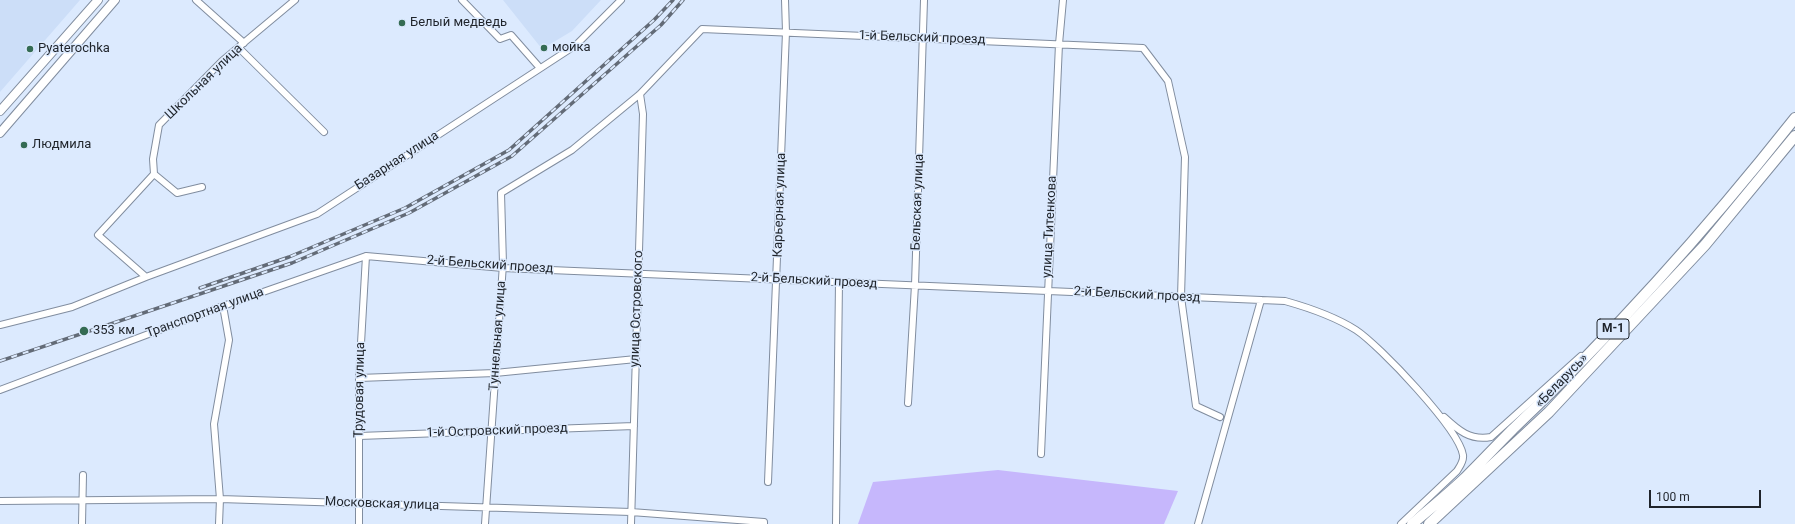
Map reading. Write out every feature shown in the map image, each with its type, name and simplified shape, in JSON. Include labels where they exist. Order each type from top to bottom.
[{"type":"highway","name":"«Беларусь»","points":[[1412,524],[1464,478],[1514,428],[1534,411],[1620,322],[1750,175],[1795,118]]},
{"type":"highway","name":"«Беларусь»","points":[[1429,524],[1554,406],[1705,245],[1795,136]]},
{"type":"main road","points":[[0,111],[98,0]]},
{"type":"main road","points":[[0,134],[116,0]]},
{"type":"street","points":[[196,0],[324,132]]},
{"type":"street","name":"Школьная улица","points":[[154,174],[153,159],[159,125],[222,61],[242,46],[294,0]]},
{"type":"street","points":[[462,0],[500,39],[511,35],[540,68]]},
{"type":"street","name":"Базарная улица","points":[[0,325],[72,307],[146,277],[317,214],[576,45],[621,0]]},
{"type":"street","name":"Карьерная улица","points":[[768,482],[786,32],[785,0]]},
{"type":"street","name":"Бельская улица","points":[[908,403],[916,285],[924,0]]},
{"type":"street","name":"улица Титенкова","points":[[1040,454],[1059,44],[1063,0]]},
{"type":"street","name":"1-й Бельский проезд","points":[[702,29],[1143,48],[1168,81],[1185,157],[1181,297]]},
{"type":"street","name":"Туннельная улица","points":[[485,524],[503,268],[501,193],[572,150],[640,94],[702,29]]},
{"type":"street","name":"улица Островского","points":[[630,524],[643,114],[640,94]]},
{"type":"street","points":[[146,277],[98,235],[154,174],[178,193],[202,188]]},
{"type":"street","name":"2-й Бельский проезд","points":[[366,256],[503,268],[1285,301],[1310,308],[1357,330],[1380,350],[1434,408]]},
{"type":"street","name":"Транспортная улица","points":[[0,390],[223,306],[366,256]]},
{"type":"street","name":"Трудовая улица","points":[[358,524],[360,503],[359,378],[366,256]]},
{"type":"street","points":[[836,524],[839,282]]},
{"type":"street","points":[[1181,297],[1196,406],[1220,417]]},
{"type":"street","points":[[1198,524],[1261,300]]},
{"type":"street","points":[[219,524],[220,499],[214,424],[229,340],[223,306]]},
{"type":"street","points":[[1434,408],[1468,436],[1482,438],[1491,436],[1620,322]]},
{"type":"street","points":[[359,378],[495,373],[636,359]]},
{"type":"street","points":[[1401,524],[1457,471],[1462,462],[1463,456],[1460,445],[1434,408]]},
{"type":"street","name":"1-й Островский проезд","points":[[359,436],[634,426]]},
{"type":"street","points":[[82,524],[83,475]]},
{"type":"street","name":"Московская улица","points":[[0,501],[220,499],[360,503],[631,512],[764,523]]},
{"type":"shaded area","points":[[0,0],[80,0],[0,92]]},
{"type":"shaded area","points":[[503,0],[601,0],[572,31],[542,49]]},
{"type":"shaded area","points":[[998,470],[1178,491],[1164,524],[858,524],[873,482]]},
{"type":"railway","points":[[200,288],[289,257],[405,208],[509,150],[654,20],[673,0]]},
{"type":"railway","points":[[0,361],[292,263],[409,213],[512,156],[661,25],[683,0]]},
{"type":"place","name":"Белый медведь","points":[[402,23]]},
{"type":"place","name":"мойка","points":[[544,48]]},
{"type":"place","name":"Pyaterochka","points":[[30,49]]},
{"type":"place","name":"Людмила","points":[[24,145]]},
{"type":"place","name":"353 км","points":[[84,331]]}]
